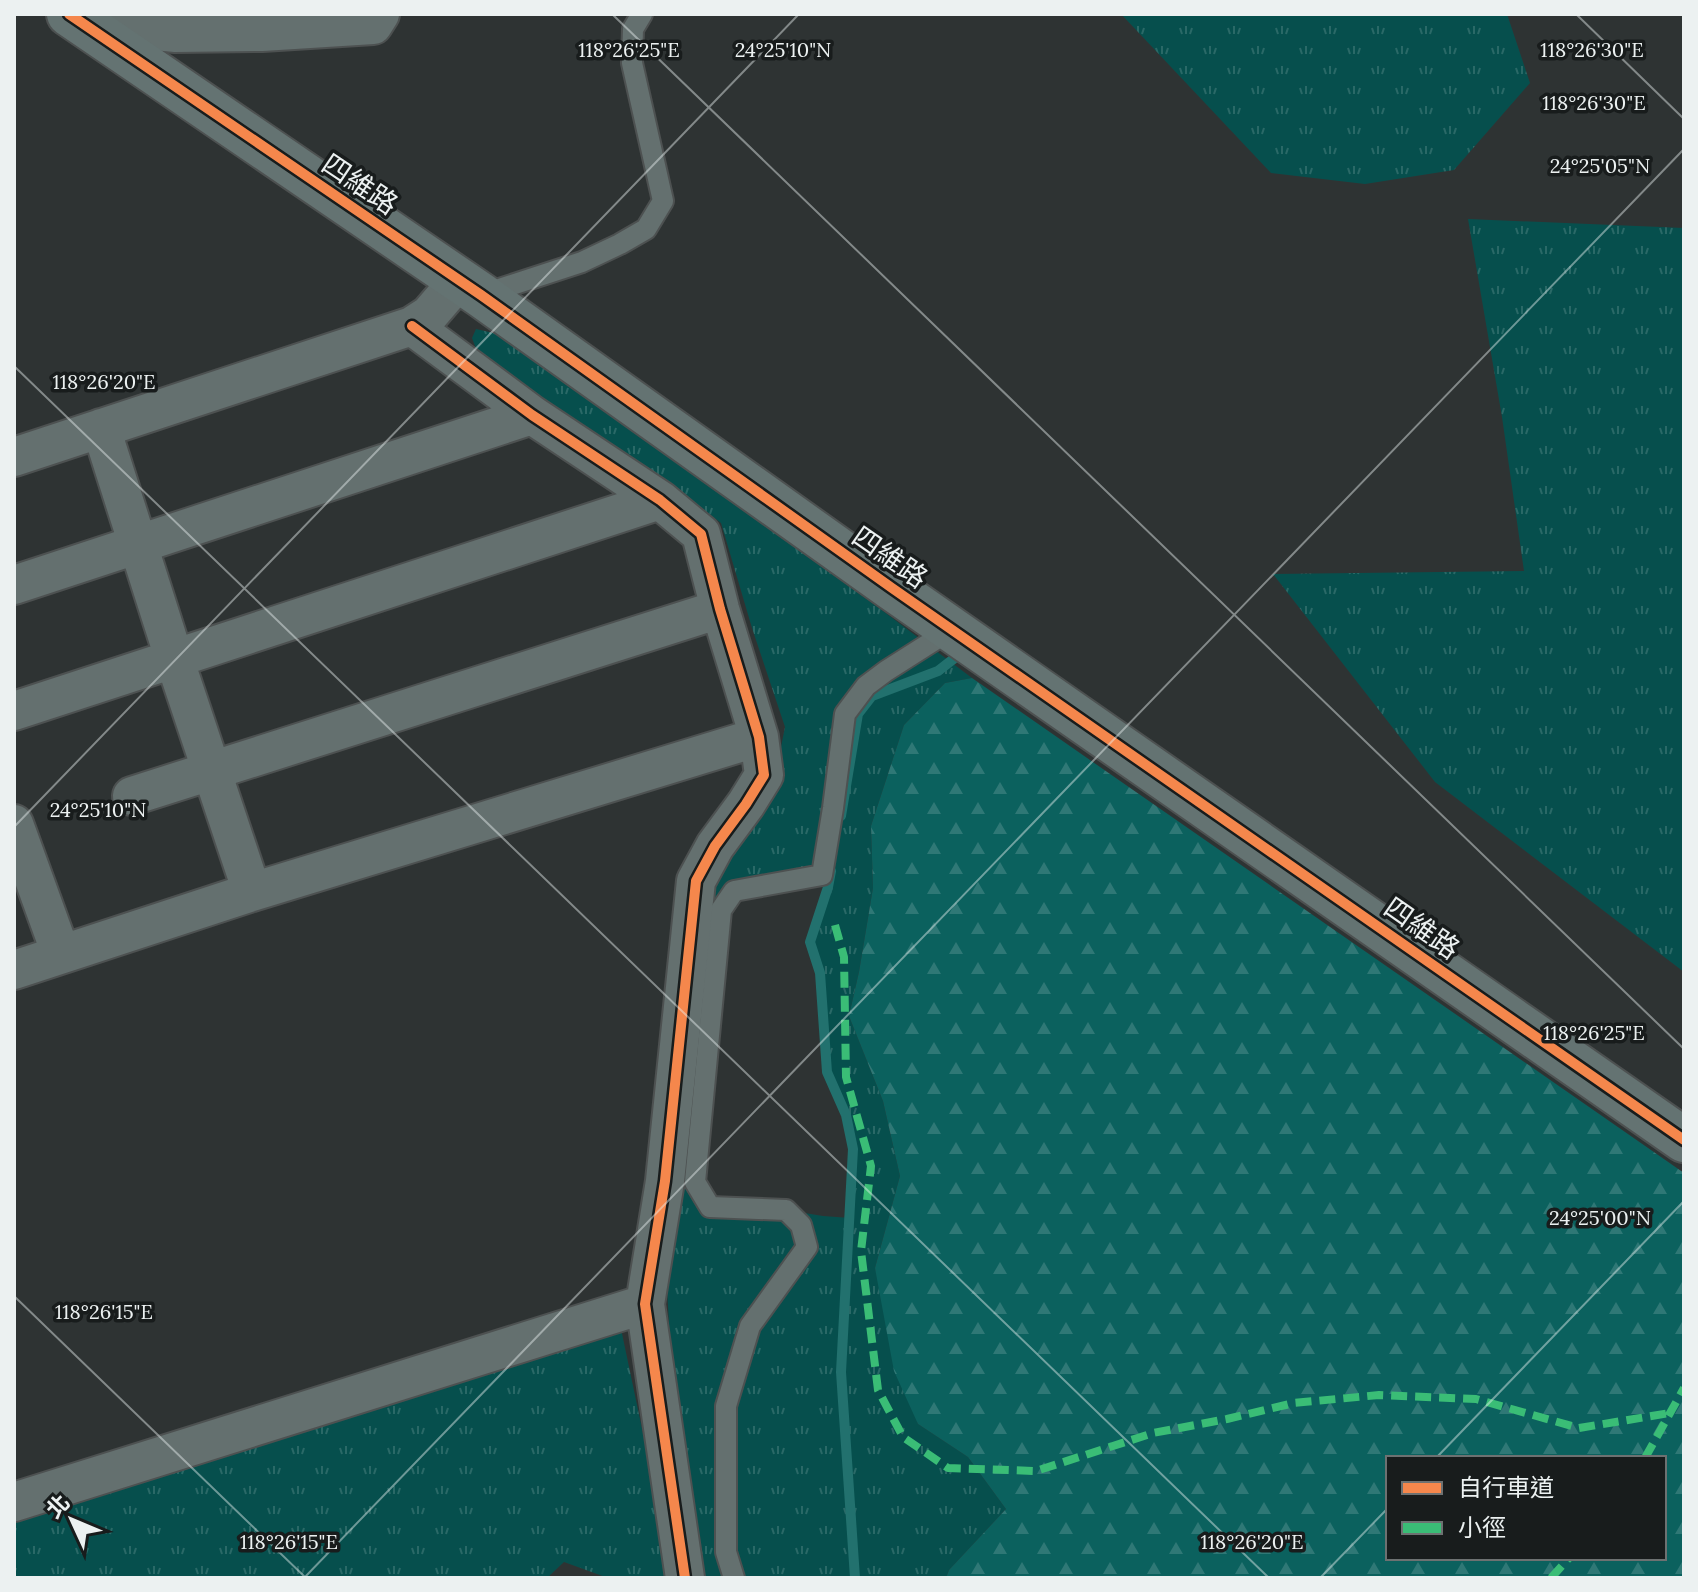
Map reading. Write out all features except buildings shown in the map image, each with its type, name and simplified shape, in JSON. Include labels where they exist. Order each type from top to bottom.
[{"type":"street","points":[[76,19],[176,33],[262,32],[373,25],[380,14]]},
{"type":"street","name":"四維路","points":[[76,19],[470,288],[892,588],[1684,1140]]},
{"type":"street","points":[[14,457],[412,326],[470,288]]},
{"type":"street","points":[[412,326],[532,415],[660,500],[701,534],[759,737],[764,775],[715,846],[696,881],[665,1181],[645,1304],[685,1578]]},
{"type":"street","points":[[14,585],[532,415]]},
{"type":"street","points":[[101,428],[252,892]]},
{"type":"street","points":[[14,711],[660,500]]},
{"type":"street","points":[[132,796],[720,609]]},
{"type":"street","points":[[14,970],[252,892],[759,737]]},
{"type":"street","points":[[14,824],[61,954]]},
{"type":"street","points":[[14,1502],[645,1304]]},
{"type":"lane","points":[[470,288],[582,262],[646,229],[663,201],[632,63],[633,29],[642,14]]},
{"type":"lane","points":[[734,1578],[726,1552],[726,1406],[750,1326],[807,1247],[801,1225],[786,1210],[710,1207],[695,1182],[721,910],[734,891],[822,875],[845,714],[866,686],[952,629]]},
{"type":"green space","points":[[1121,14],[1507,14],[1530,83],[1454,170],[1365,184],[1271,173]]},
{"type":"green space","points":[[1468,219],[1684,228],[1684,972],[1435,782],[1273,574],[1524,571],[1502,417]]},
{"type":"green space","points":[[476,329],[498,334],[972,678],[945,683],[904,725],[871,826],[873,888],[849,1016],[883,1101],[900,1176],[875,1268],[918,1424],[968,1457],[1006,1509],[949,1570],[946,1578],[699,1578],[672,1376],[666,1271],[709,879],[776,772],[785,727],[721,523],[679,491],[481,362],[472,338]],"holes":[[[830,875],[810,942],[820,973],[827,1072],[846,1115],[853,1149],[850,1218],[786,1210],[710,1207],[695,1182],[721,910],[734,891]]]},
{"type":"green space","points":[[972,678],[1684,1173],[1684,1578],[946,1578],[949,1570],[1006,1509],[968,1457],[918,1424],[894,1371],[875,1268],[900,1176],[883,1101],[849,1016],[873,888],[871,826],[904,725],[945,683]]},
{"type":"green space","points":[[620,1324],[671,1578],[608,1578],[564,1562],[547,1578],[14,1578],[14,1513]]},
{"type":"waterway","points":[[841,816],[858,714],[872,696],[938,671],[965,650]]},
{"type":"waterway","points":[[831,871],[810,942],[820,973],[827,1072],[846,1115],[853,1149],[841,1372],[855,1578]]},
{"type":"marked path","points":[[835,925],[844,957],[846,1077],[871,1166],[861,1251],[878,1390],[903,1437],[948,1468],[1036,1471],[1153,1433],[1294,1403],[1379,1395],[1476,1399],[1579,1428],[1670,1413]]},
{"type":"marked path","points":[[1646,1456],[1684,1388]]},
{"type":"marked path","points":[[1551,1578],[1567,1560]]},
{"type":"cycle path","points":[[69,14],[481,295],[892,588],[1684,1140]]},
{"type":"cycle path","points":[[412,326],[532,415],[660,500],[701,534],[759,737],[764,775],[715,846],[696,881],[665,1181],[645,1304],[685,1578]]}]
